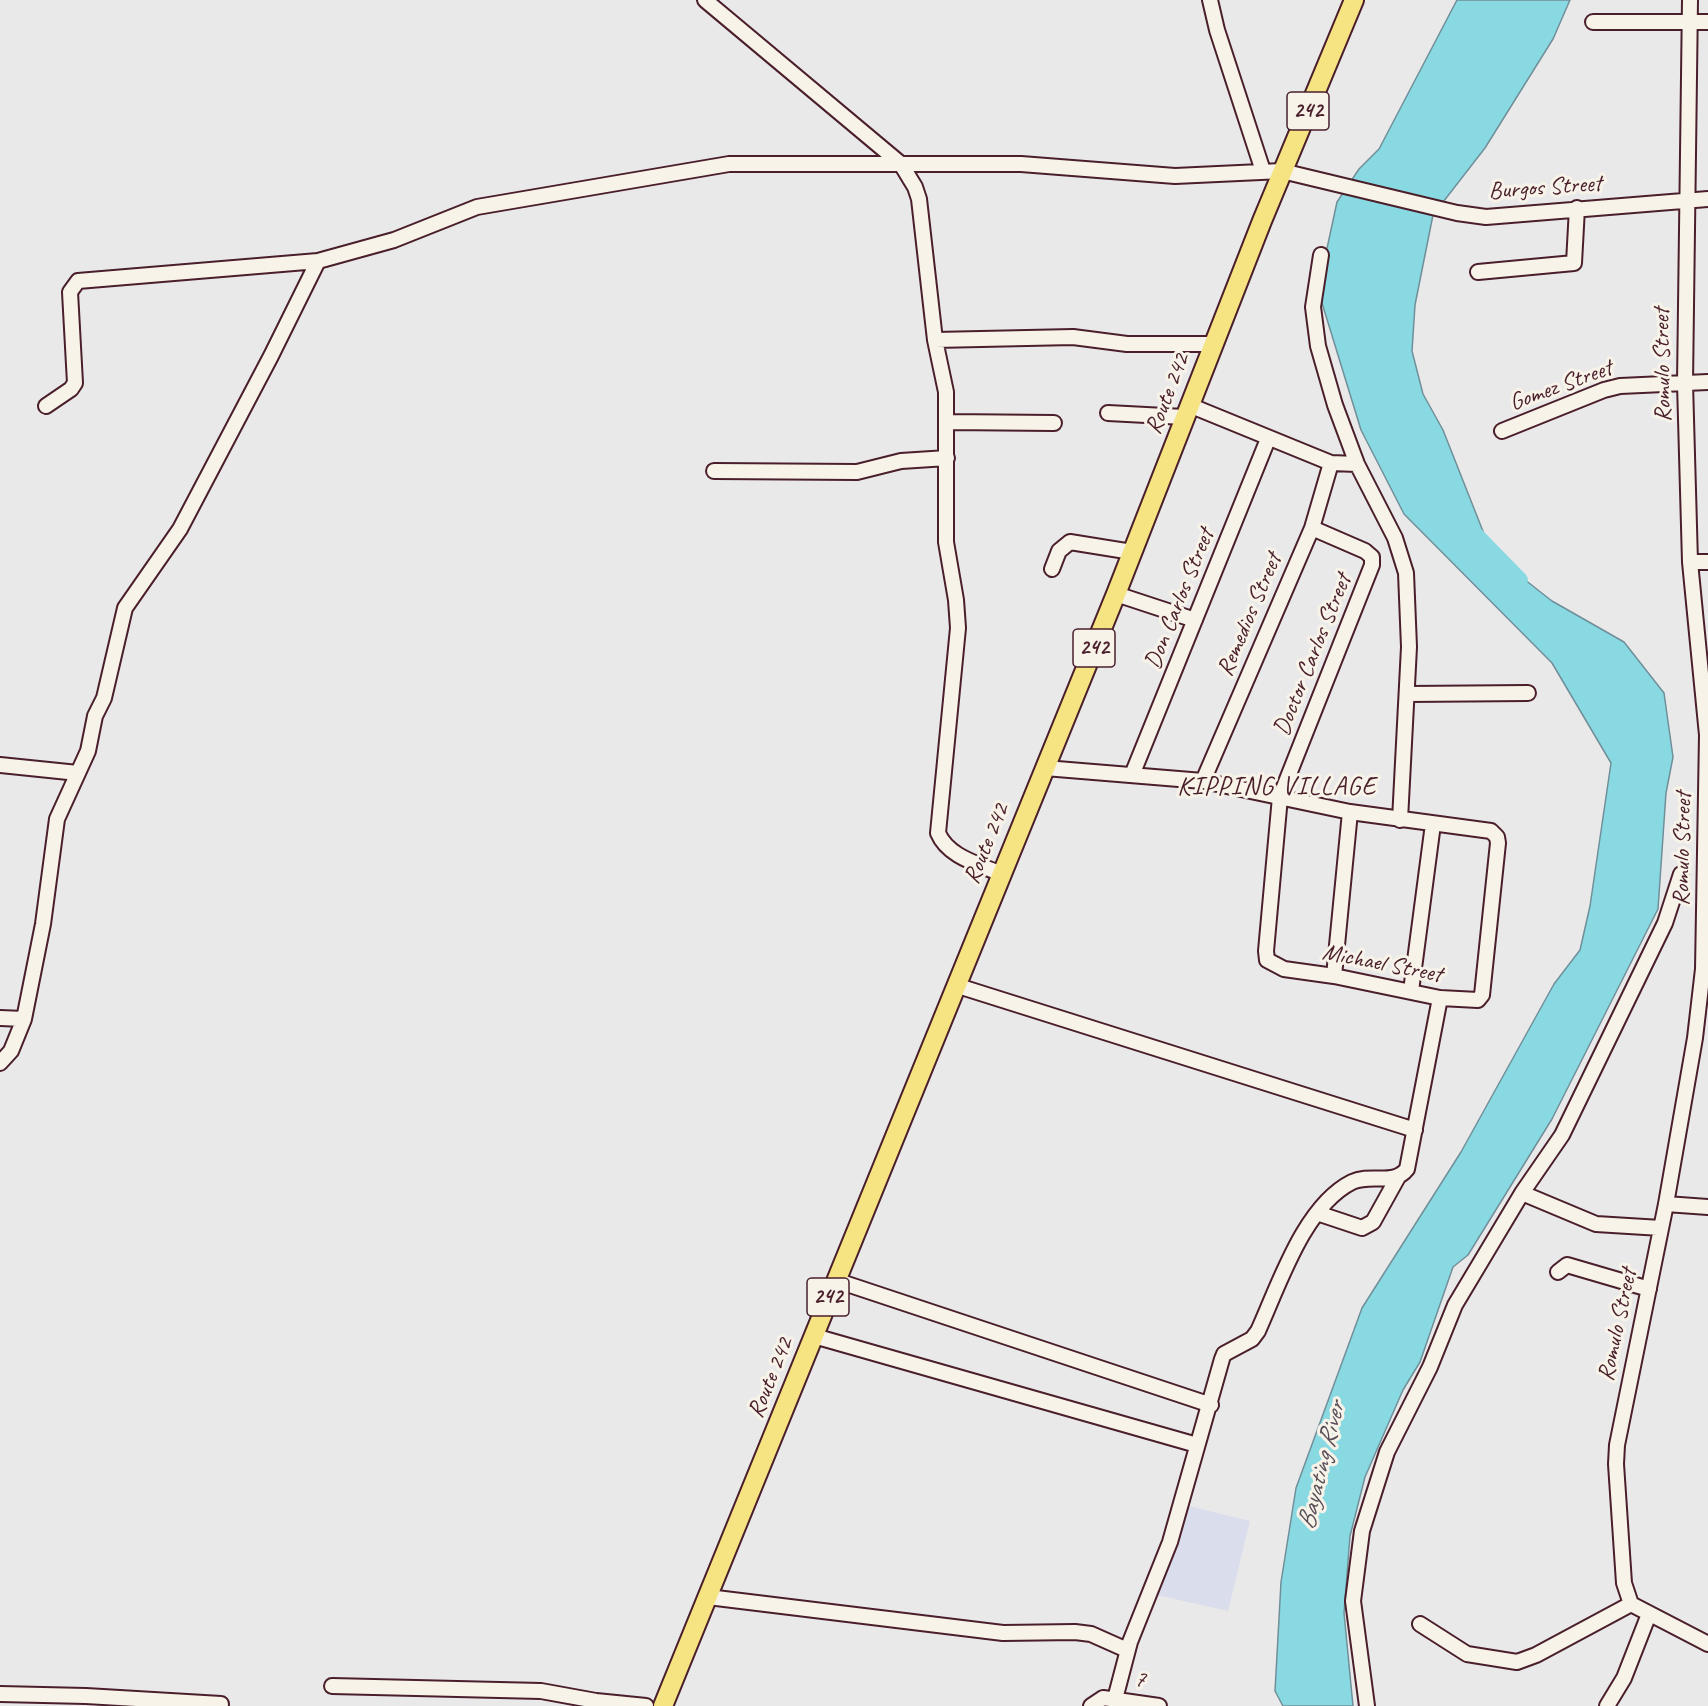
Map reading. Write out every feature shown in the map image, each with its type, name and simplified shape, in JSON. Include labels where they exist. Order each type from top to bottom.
[{"type":"main road","name":"Route 242","points":[[663,1706],[1116,594],[1282,171],[1354,0]]},
{"type":"street","points":[[705,0],[901,164],[915,187],[919,199],[935,340],[946,392],[948,422],[946,542],[956,600],[958,628],[938,833],[942,843],[950,851],[1001,874]]},
{"type":"street","points":[[1210,0],[1217,30],[1263,171]]},
{"type":"street","name":"Romulo Street","points":[[1631,1604],[1624,1573],[1617,1444],[1666,1204],[1695,1038],[1706,932],[1708,735],[1690,562],[1685,383],[1685,200],[1689,0]]},
{"type":"street","points":[[1593,22],[1708,22]]},
{"type":"street","name":"Burgos Street","points":[[46,406],[71,390],[75,383],[70,292],[78,281],[318,261],[393,240],[465,210],[729,164],[1021,164],[1175,176],[1282,171],[1457,213],[1504,217],[1577,208],[1708,199]]},
{"type":"street","points":[[1479,272],[1574,263],[1577,208]]},
{"type":"street","points":[[1322,255],[1313,307],[1318,346],[1335,405],[1357,464],[1395,538],[1406,573],[1409,615],[1408,694],[1400,820]]},
{"type":"street","points":[[0,1063],[11,1051],[24,1019],[43,924],[57,819],[88,751],[95,717],[104,698],[127,603],[180,529],[318,261]]},
{"type":"street","points":[[935,340],[1073,337],[1126,344],[1213,344]]},
{"type":"street","name":"Gomez Street","points":[[1502,431],[1604,390],[1620,386],[1708,382]]},
{"type":"street","points":[[1108,413],[1186,411],[1331,463],[1357,464]]},
{"type":"street","points":[[948,422],[1054,423]]},
{"type":"street","name":"Don Carlos Street","points":[[1132,775],[1268,439]]},
{"type":"street","points":[[714,471],[857,472],[901,461],[947,458]]},
{"type":"street","name":"Remedios Street","points":[[1203,782],[1312,528],[1331,463]]},
{"type":"street","name":"Doctor Carlos Street","points":[[1273,965],[1267,960],[1266,951],[1280,797],[1371,565],[1372,556],[1312,528]]},
{"type":"street","points":[[1052,569],[1059,551],[1070,542],[1132,552]]},
{"type":"street","points":[[1690,562],[1708,562]]},
{"type":"street","points":[[1116,594],[1196,620]]},
{"type":"street","points":[[1408,694],[1528,693]]},
{"type":"street","points":[[0,765],[78,773]]},
{"type":"street","points":[[1045,768],[1203,782],[1350,812],[1433,824],[1411,991]]},
{"type":"street","points":[[1334,976],[1350,812]]},
{"type":"street","name":"Michael Street","points":[[1273,965],[1440,998],[1470,1002],[1478,1000],[1482,995],[1497,837],[1491,831],[1433,824]]},
{"type":"street","points":[[1367,1706],[1353,1601],[1362,1531],[1387,1452],[1430,1367],[1455,1305],[1522,1193],[1562,1135],[1665,923],[1681,874]]},
{"type":"street","points":[[955,985],[1415,1130]]},
{"type":"street","points":[[1317,1213],[1362,1228],[1373,1222],[1398,1177],[1407,1169],[1440,998]]},
{"type":"street","points":[[0,1018],[24,1019]]},
{"type":"street","points":[[1091,1706],[1103,1698],[1115,1699],[1127,1650],[1170,1542],[1224,1354],[1252,1339],[1258,1331],[1293,1255],[1317,1213],[1350,1183],[1372,1177],[1398,1177]]},
{"type":"street","points":[[1522,1193],[1596,1224],[1661,1228]]},
{"type":"street","points":[[1666,1204],[1708,1207]]},
{"type":"street","points":[[1558,1272],[1567,1266],[1649,1289]]},
{"type":"street","points":[[835,1280],[1211,1405]]},
{"type":"street","points":[[814,1335],[1197,1445]]},
{"type":"street","points":[[708,1597],[1003,1633],[1075,1632],[1091,1634],[1127,1650]]},
{"type":"street","points":[[1420,1624],[1467,1654],[1517,1662],[1536,1655],[1631,1604],[1708,1644]]},
{"type":"street","points":[[1607,1706],[1624,1678],[1649,1614]]},
{"type":"street","points":[[332,1686],[541,1691],[596,1701],[646,1706]]},
{"type":"street","points":[[7,1698],[221,1704]]},
{"type":"street","name":"7","points":[[1115,1699],[1159,1706]]},
{"type":"shaded area","points":[[1185,1505],[1250,1521],[1228,1611],[1157,1595]]},
{"type":"water","name":"Bayating River","points":[[1457,0],[1570,0],[1553,39],[1485,148],[1433,215],[1415,305],[1412,351],[1423,394],[1443,430],[1492,554],[1552,601],[1624,642],[1664,693],[1673,757],[1666,793],[1658,909],[1552,1119],[1468,1255],[1453,1267],[1420,1362],[1403,1390],[1365,1477],[1350,1536],[1344,1613],[1353,1706],[1283,1706],[1275,1691],[1281,1582],[1296,1488],[1362,1308],[1461,1152],[1554,984],[1580,950],[1590,906],[1611,763],[1552,663],[1404,514],[1361,430],[1318,290],[1337,202],[1359,169],[1379,149]]},
{"type":"waterway","points":[[1475,534],[1520,580]]},
{"type":"district","name":"KIPPING VILLAGE","points":[[1277,787]]}]
